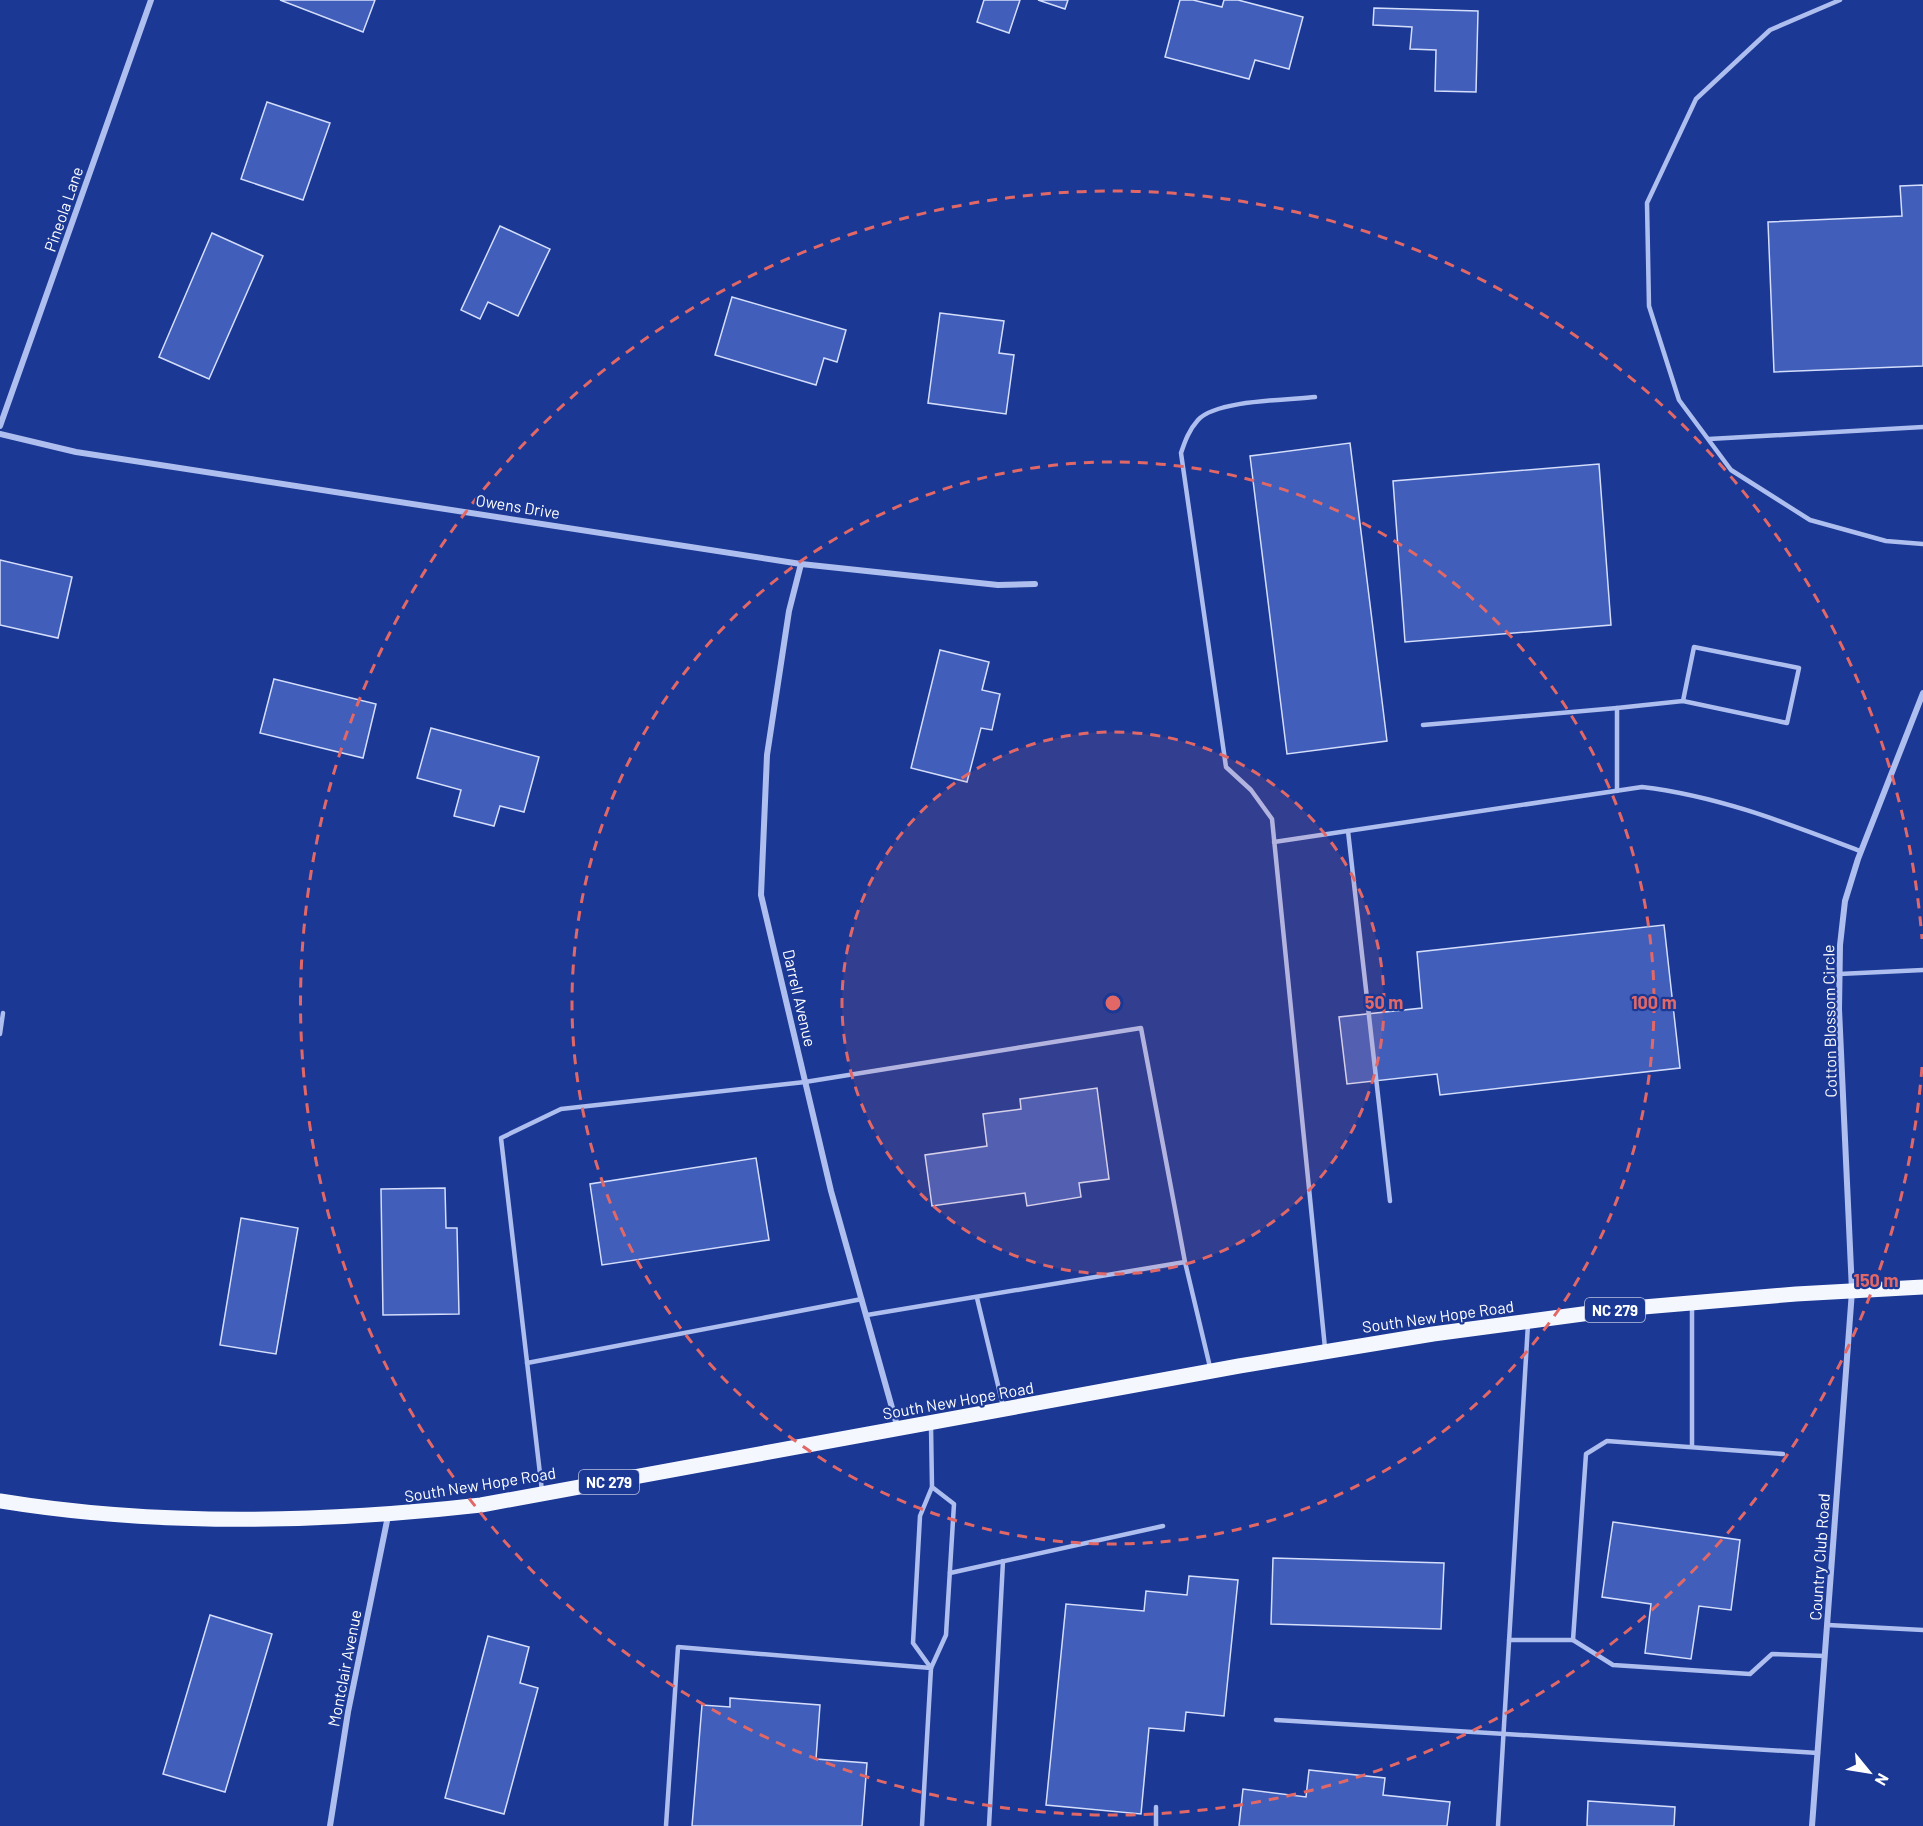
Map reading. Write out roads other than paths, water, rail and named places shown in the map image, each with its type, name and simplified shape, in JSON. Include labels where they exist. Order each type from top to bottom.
[{"type":"main road","name":"South New Hope Road","points":[[0,1502],[58,1510],[184,1518],[246,1520],[387,1516],[481,1505],[1211,1372],[1433,1334],[1692,1303],[1923,1287]]},
{"type":"street","name":"Pineola Lane","points":[[0,426],[151,0]]},
{"type":"street","name":"Owens Drive","points":[[0,434],[87,453],[801,564],[998,585],[1035,584]]},
{"type":"street","name":"Darrell Avenue","points":[[801,564],[789,611],[766,755],[761,895],[831,1191],[898,1429]]},
{"type":"street","name":"Cotton Blossom Circle","points":[[1852,1291],[1839,1009],[1839,974],[1845,901],[1860,851],[1923,693]]},
{"type":"street","name":"Country Club Road","points":[[1812,1826],[1852,1291]]},
{"type":"street","name":"Montclair Avenue","points":[[330,1826],[348,1712],[387,1516]]},
{"type":"lane","points":[[1840,0],[1770,30],[1696,99],[1647,203],[1649,306],[1679,400],[1731,470],[1810,520],[1886,541],[1923,544]]},
{"type":"lane","points":[[1316,397],[1220,407],[1199,418],[1187,435],[1181,453],[1226,767],[1251,790],[1272,819],[1325,1352]]},
{"type":"lane","points":[[1708,440],[1923,427]]},
{"type":"lane","points":[[1422,725],[1683,701],[1787,723],[1799,668],[1694,647],[1683,701]]},
{"type":"lane","points":[[1617,708],[1617,791]]},
{"type":"lane","points":[[1274,842],[1642,787],[1683,791],[1757,811],[1860,851]]},
{"type":"lane","points":[[1348,831],[1390,1201]]},
{"type":"lane","points":[[1839,974],[1923,970]]},
{"type":"lane","points":[[0,1034],[3,1013]]},
{"type":"lane","points":[[542,1494],[501,1138],[561,1109],[805,1082],[1140,1028],[1185,1262],[1211,1372]]},
{"type":"lane","points":[[867,1315],[1185,1262]]},
{"type":"lane","points":[[977,1298],[1004,1410]]},
{"type":"lane","points":[[527,1363],[862,1299]]},
{"type":"lane","points":[[1692,1303],[1692,1446]]},
{"type":"lane","points":[[1498,1826],[1528,1321]]},
{"type":"lane","points":[[930,1423],[932,1487],[920,1516],[913,1643],[931,1668]]},
{"type":"lane","points":[[1573,1641],[1586,1454],[1606,1441],[1783,1454]]},
{"type":"lane","points":[[922,1826],[931,1668],[946,1635],[954,1504],[932,1487]]},
{"type":"lane","points":[[950,1573],[1163,1526]]},
{"type":"lane","points":[[989,1826],[1003,1561]]},
{"type":"lane","points":[[1828,1625],[1923,1630]]},
{"type":"lane","points":[[1509,1640],[1573,1641],[1613,1665],[1749,1674],[1772,1654],[1825,1656]]},
{"type":"lane","points":[[666,1826],[678,1647],[931,1668]]},
{"type":"lane","points":[[1276,1720],[1818,1753]]},
{"type":"lane","points":[[1156,1807],[1156,1826]]}]
